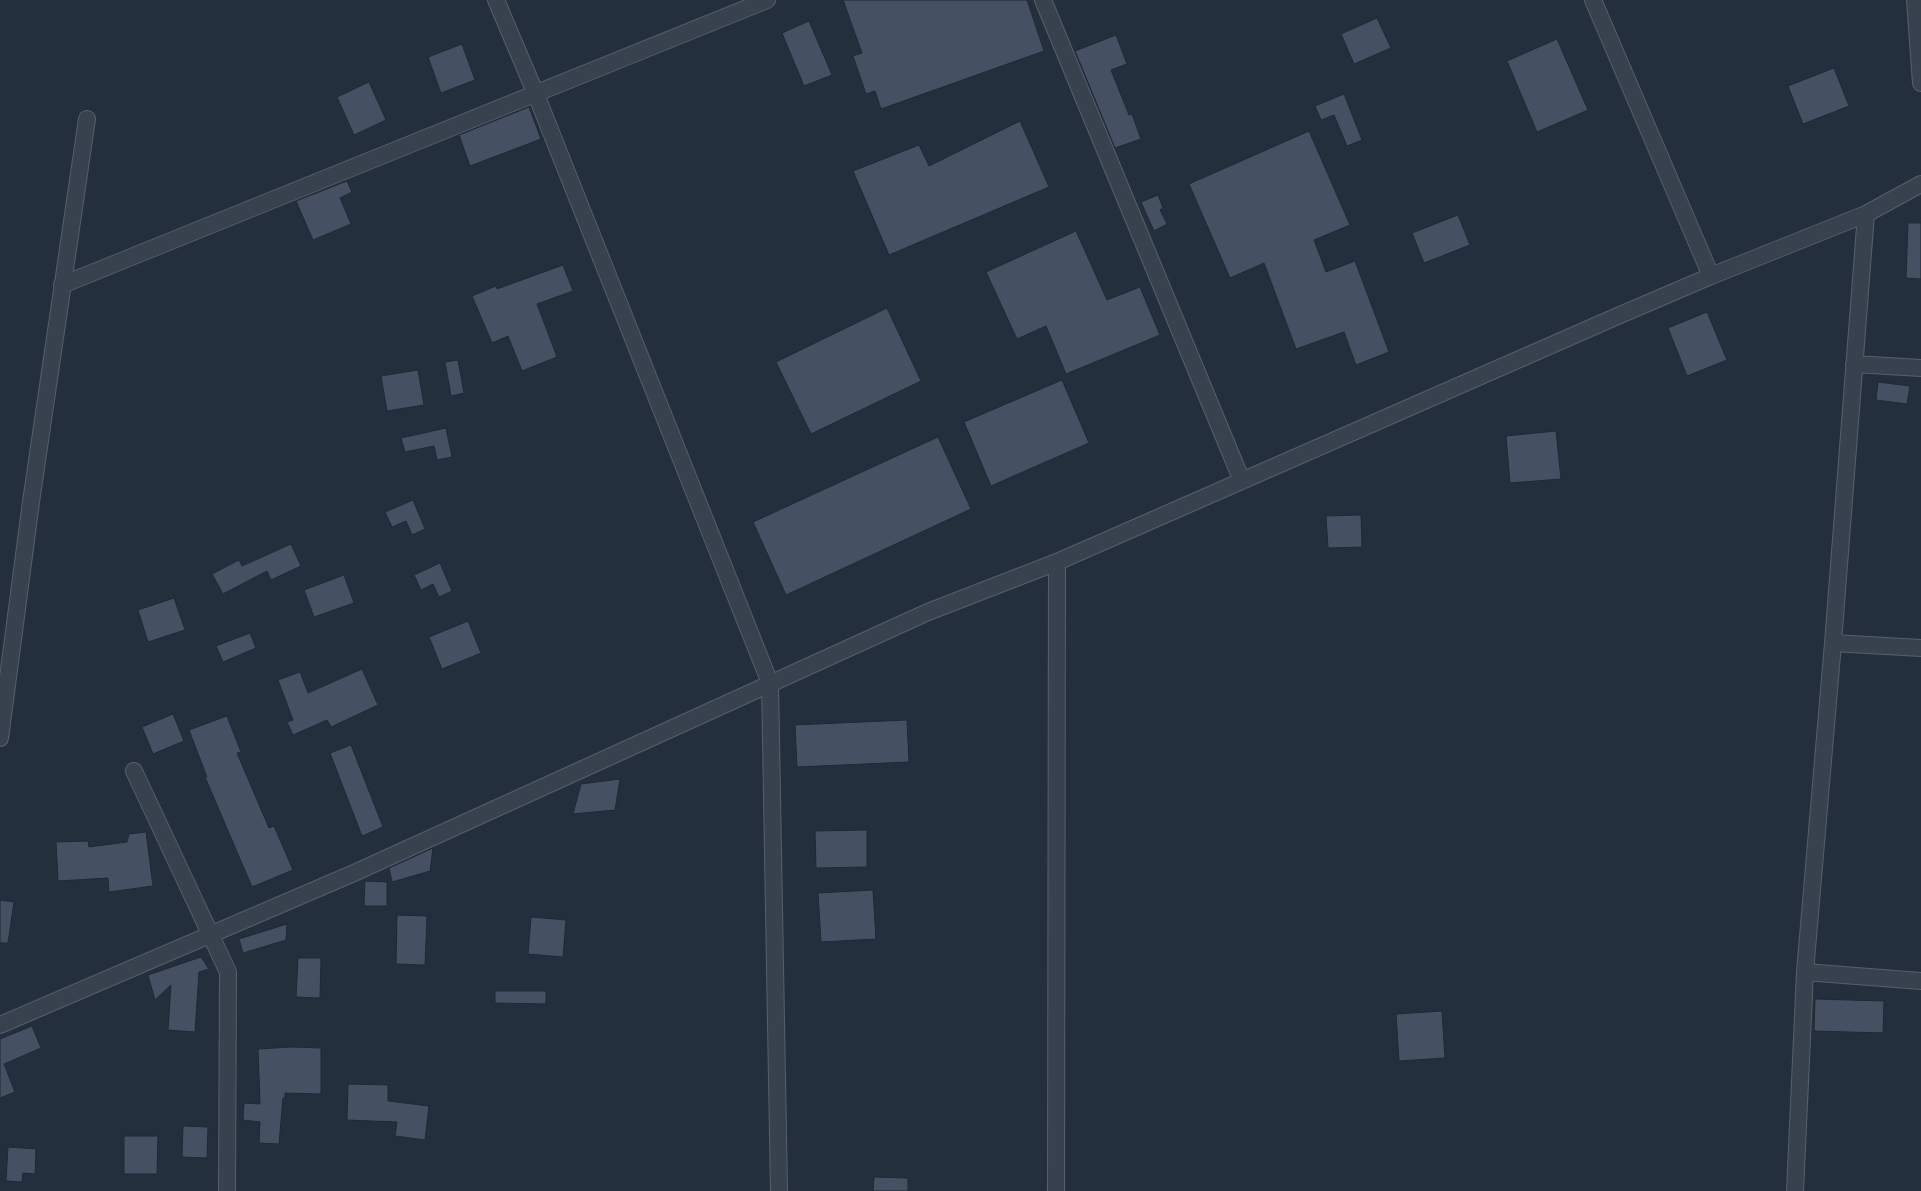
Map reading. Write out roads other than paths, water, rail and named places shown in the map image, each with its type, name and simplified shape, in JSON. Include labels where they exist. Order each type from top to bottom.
[{"type":"street","points":[[496,0],[535,92],[770,682],[779,1191]]},
{"type":"street","points":[[62,285],[535,92],[767,0]]},
{"type":"street","points":[[1043,0],[1242,481]]},
{"type":"street","points":[[1592,0],[1711,276]]},
{"type":"street","points":[[1915,0],[1921,83]]},
{"type":"street","points":[[0,738],[4,679],[87,119]]},
{"type":"street","points":[[0,1025],[354,873],[770,682],[928,612],[1057,562],[1711,276],[1866,214],[1921,184]]},
{"type":"street","points":[[1795,1191],[1805,972],[1833,643],[1866,214]]},
{"type":"street","points":[[1854,364],[1921,368]]},
{"type":"street","points":[[1056,1191],[1057,562]]},
{"type":"street","points":[[1833,643],[1921,648]]},
{"type":"street","points":[[134,771],[228,972],[227,1191]]},
{"type":"street","points":[[1805,972],[1921,981]]}]
